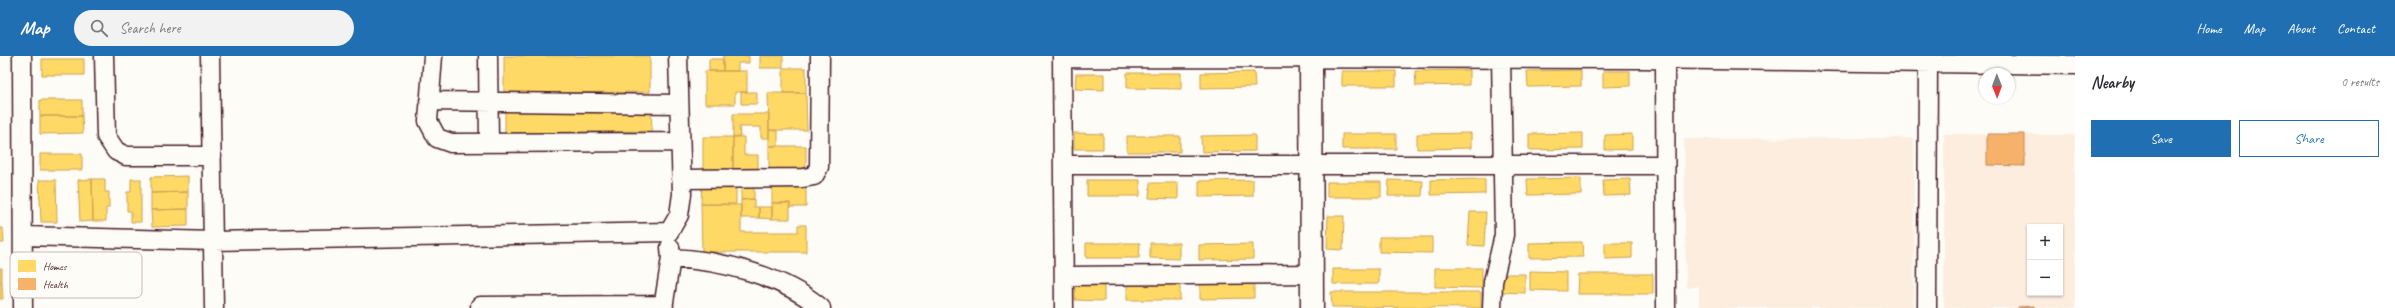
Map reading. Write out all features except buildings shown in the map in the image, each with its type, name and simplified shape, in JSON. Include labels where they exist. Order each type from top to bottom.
[{"type":"street","points":[[22,56],[23,252]]},
{"type":"street","points":[[104,56],[106,136],[116,151],[126,156],[212,156]]},
{"type":"street","points":[[210,56],[214,308]]},
{"type":"street","points":[[433,56],[428,121],[437,138],[451,143],[680,142]]},
{"type":"street","points":[[488,56],[489,143]]},
{"type":"street","points":[[480,306],[664,306],[671,258],[669,232],[679,215],[681,179],[678,56]]},
{"type":"street","points":[[681,179],[803,178],[814,176],[819,167],[820,56]]},
{"type":"street","points":[[1064,308],[1062,57],[1928,59],[2075,65]]},
{"type":"street","points":[[1311,57],[1312,308]]},
{"type":"street","points":[[1492,308],[1493,282],[1504,236],[1501,57]]},
{"type":"street","points":[[1665,59],[1666,308]]},
{"type":"street","points":[[1927,308],[1928,59]]},
{"type":"street","points":[[429,101],[488,103],[679,104]]},
{"type":"street","points":[[1063,165],[1666,165]]},
{"type":"street","points":[[23,236],[214,241],[669,232]]},
{"type":"street","points":[[671,258],[694,259],[773,278],[801,293],[822,308]]},
{"type":"street","points":[[1064,276],[1312,274]]},
{"type":"shaded area","points":[[1944,134],[2075,135],[2075,308],[1944,308]]},
{"type":"shaded area","points":[[1914,138],[1914,308],[1699,308],[1699,286],[1686,288],[1684,139]]}]
